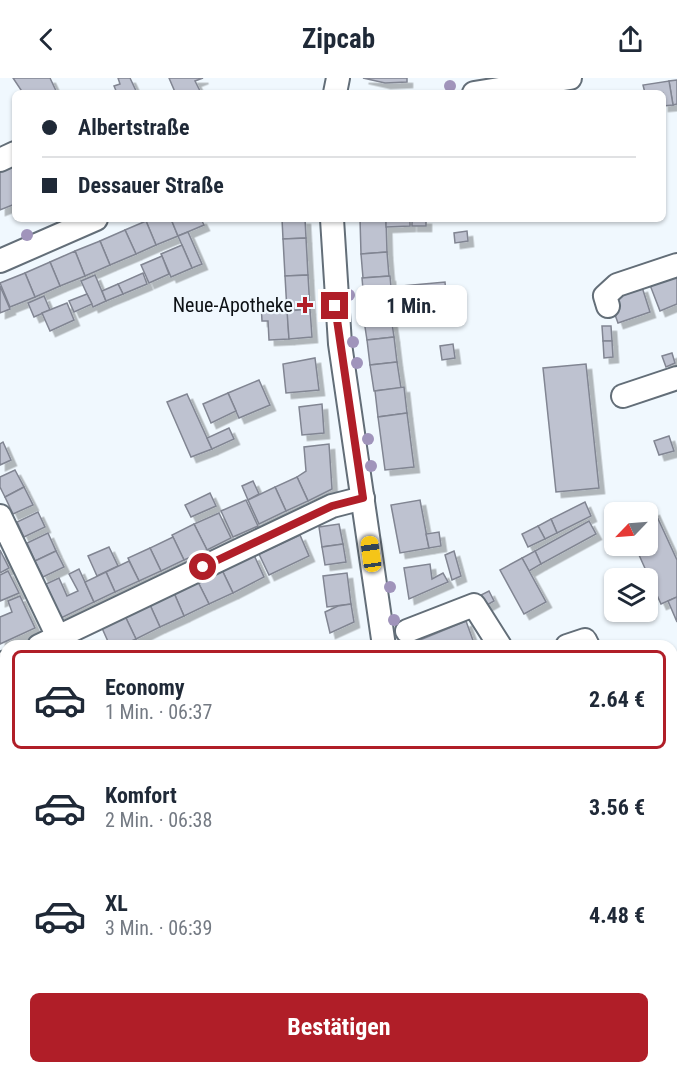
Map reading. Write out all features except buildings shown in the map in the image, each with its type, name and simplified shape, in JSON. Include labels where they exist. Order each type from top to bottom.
[{"type":"street","points":[[493,90],[570,78]]},
{"type":"street","points":[[0,261],[66,225],[81,222]]},
{"type":"street","points":[[332,222],[337,325],[383,640]]},
{"type":"street","points":[[608,306],[605,296],[617,285],[677,265]]},
{"type":"street","points":[[623,396],[677,378]]},
{"type":"street","points":[[52,640],[332,506],[363,498]]},
{"type":"street","points":[[0,516],[47,640]]},
{"type":"street","points":[[407,631],[474,604],[496,640]]},
{"type":"place","name":"Neue-Apotheke","points":[[305,305]]},
{"type":"route","points":[[203,567],[332,506],[348,500],[363,498],[335,306]]}]
